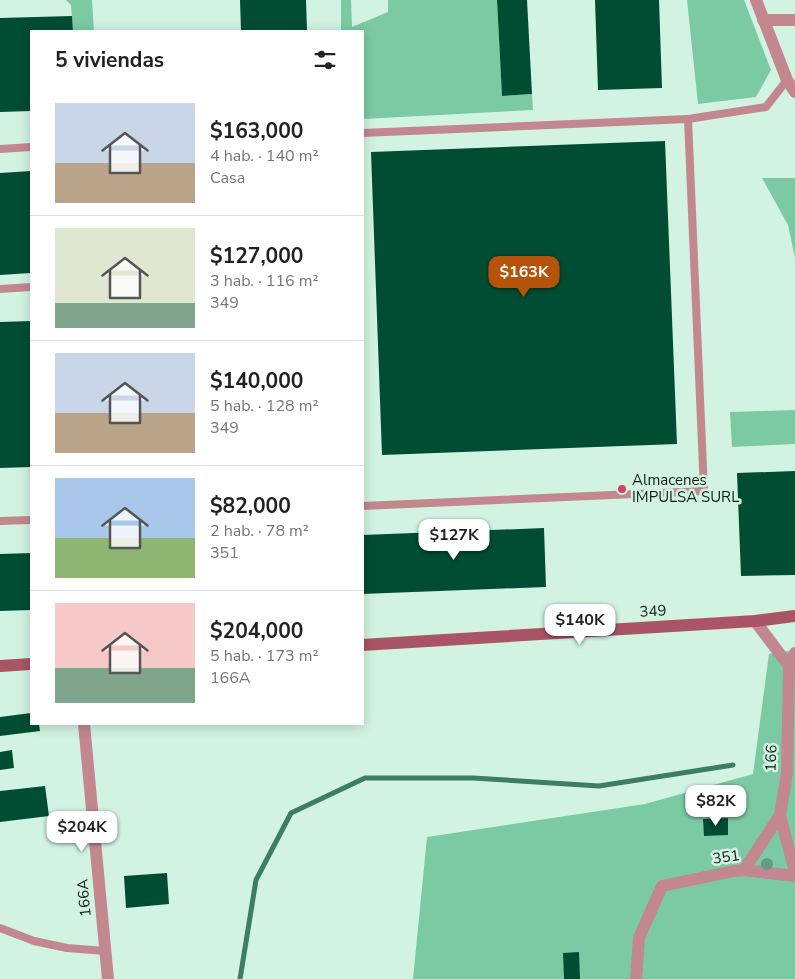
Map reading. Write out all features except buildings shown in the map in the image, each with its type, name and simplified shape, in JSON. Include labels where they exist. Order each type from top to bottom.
[{"type":"street","points":[[756,0],[787,80],[795,92]]},
{"type":"street","points":[[763,20],[795,20]]},
{"type":"street","name":"349","points":[[364,645],[755,621],[795,616]]},
{"type":"street","points":[[755,621],[789,666]]},
{"type":"street","name":"166","points":[[744,870],[780,816],[787,774],[789,666],[795,653]]},
{"type":"street","points":[[0,666],[30,664]]},
{"type":"street","name":"166A","points":[[84,725],[108,979]]},
{"type":"street","points":[[780,816],[795,874]]},
{"type":"street","name":"351","points":[[636,979],[639,938],[662,886],[734,870],[795,874]]},
{"type":"lane","points":[[364,133],[688,119],[766,107],[787,80]]},
{"type":"lane","points":[[364,506],[704,491],[688,119]]},
{"type":"lane","points":[[0,149],[30,148]]},
{"type":"lane","points":[[0,289],[30,288]]},
{"type":"lane","points":[[0,521],[30,520]]},
{"type":"lane","points":[[0,928],[34,941],[67,948],[105,951]]},
{"type":"green space","points":[[66,0],[92,0],[94,30],[73,30],[71,5]]},
{"type":"green space","points":[[341,0],[351,0],[352,27],[388,12],[388,0],[497,0],[502,96],[532,94],[533,110],[364,119],[364,30],[341,30]]},
{"type":"green space","points":[[687,0],[744,0],[771,70],[756,97],[698,104]]},
{"type":"green space","points":[[762,178],[795,178],[795,258],[788,225]]},
{"type":"green space","points":[[795,410],[795,444],[732,447],[730,412]]},
{"type":"green space","points":[[795,650],[795,979],[413,979],[427,837],[645,804],[753,774],[769,654]]},
{"type":"waterway","points":[[240,979],[256,880],[291,813],[365,778],[473,778],[599,786],[733,765]]},
{"type":"place","name":"Almacenes IMPULSA SURL","points":[[622,489]]}]
